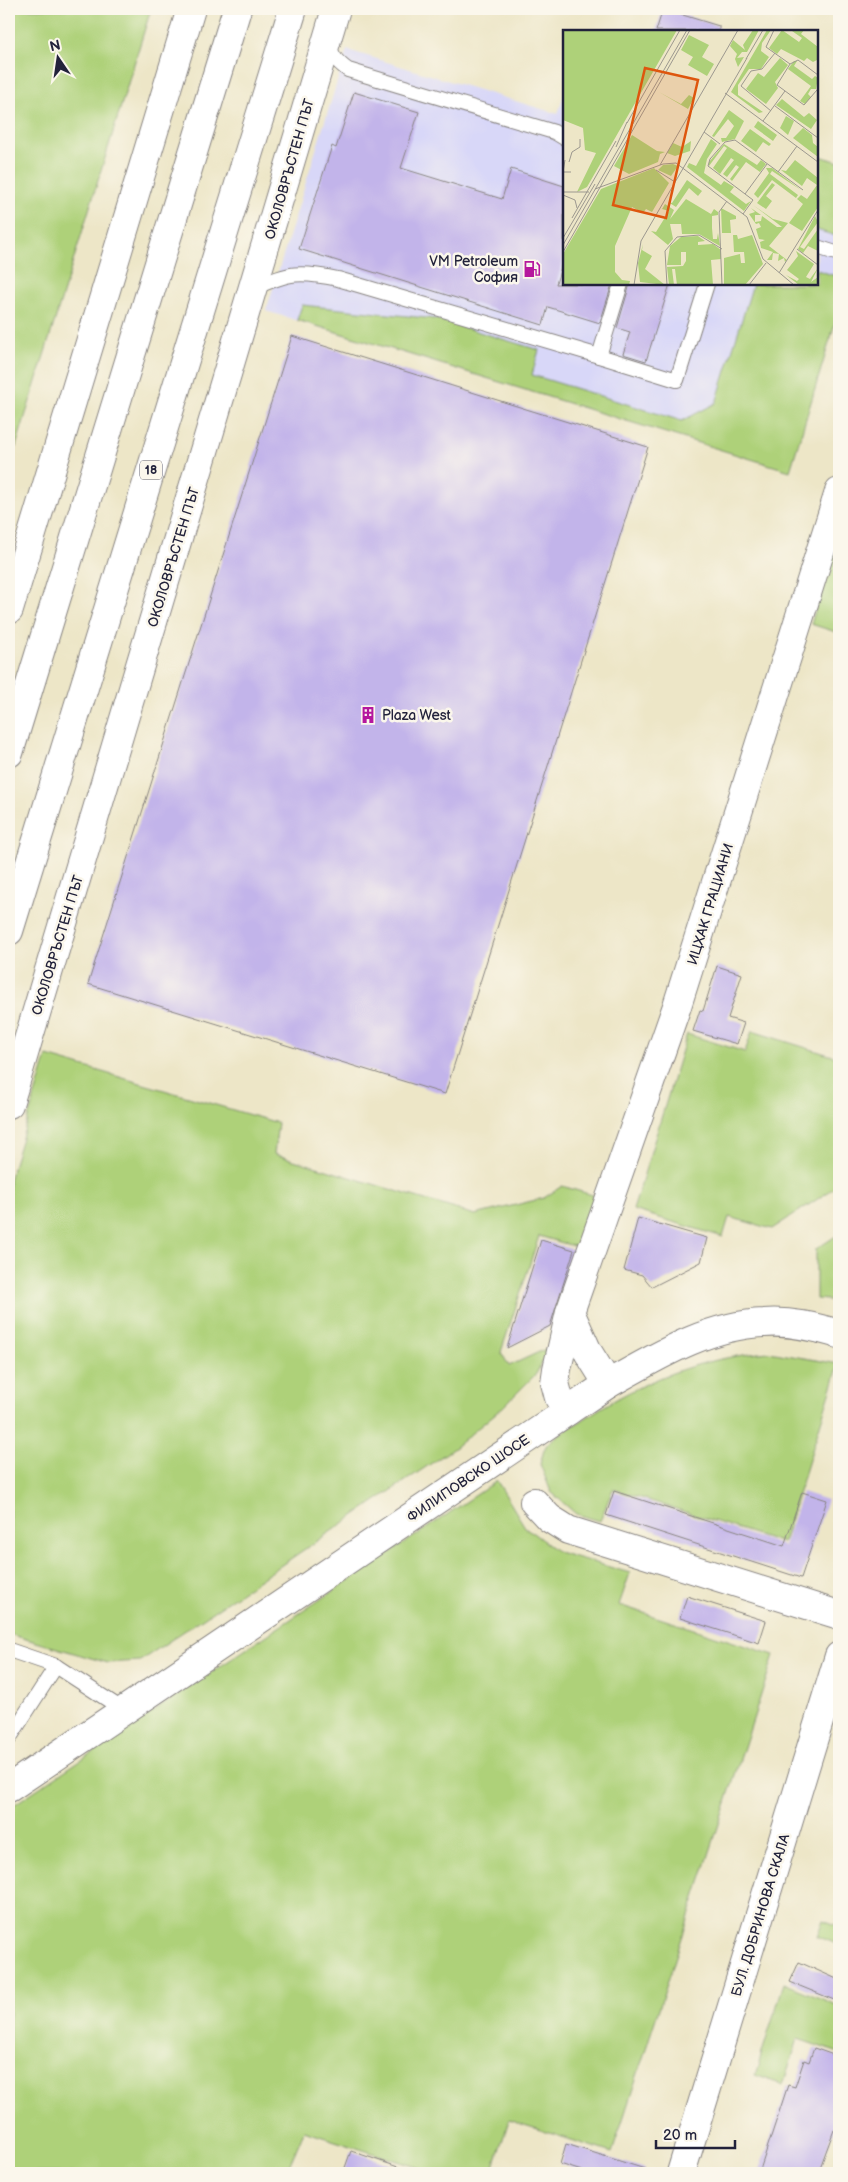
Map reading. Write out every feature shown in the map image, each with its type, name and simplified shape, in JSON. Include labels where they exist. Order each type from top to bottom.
[{"type":"main road","points":[[9,610],[191,9]]},
{"type":"main road","points":[[9,753],[237,9]]},
{"type":"main road","name":"18","points":[[9,931],[293,9]]},
{"type":"main road","name":"ОКОЛОВРЪСТЕН ПЪТ","points":[[9,1104],[254,288],[332,21]]},
{"type":"main road","name":"ИЦХАК ГРАЦИАНИ","points":[[568,1411],[559,1398],[555,1383],[570,1312],[678,1006],[839,492]]},
{"type":"main road","points":[[9,948],[19,897]]},
{"type":"main road","points":[[570,1312],[588,1352],[608,1384]]},
{"type":"main road","name":"ФИЛИПОВСКО ШОСЕ","points":[[9,1788],[608,1384],[669,1350],[698,1338],[729,1329],[763,1323],[806,1325],[839,1334]]},
{"type":"main road","points":[[534,1502],[549,1518],[568,1530],[839,1615]]},
{"type":"main road","name":"БУЛ. ДОБРИНОВА СКАЛА","points":[[680,2173],[839,1656]]},
{"type":"lane","points":[[332,21],[328,44],[332,55],[348,70],[554,132],[563,137]]},
{"type":"lane","points":[[818,247],[839,254]]},
{"type":"lane","points":[[254,288],[281,276],[310,273],[338,279],[677,380],[707,285]]},
{"type":"lane","points":[[599,356],[621,285]]},
{"type":"lane","points":[[9,1650],[56,1666],[125,1711]]},
{"type":"lane","points":[[9,1739],[56,1666]]},
{"type":"shaded area","points":[[347,50],[558,114],[563,97],[563,285],[818,285],[818,155],[839,162],[839,310],[790,471],[266,311]]},
{"type":"green space","points":[[9,9],[151,9],[9,469]]},
{"type":"green space","points":[[818,155],[839,162],[839,237],[818,230]]},
{"type":"green space","points":[[818,270],[839,277],[839,310],[790,471],[297,320],[302,305],[436,319],[539,350],[532,375],[682,421],[716,403],[753,285],[818,285]]},
{"type":"green space","points":[[839,533],[839,633],[811,624]]},
{"type":"green space","points":[[752,1031],[839,1058],[839,1185],[772,1229],[729,1217],[723,1237],[633,1210],[687,1034],[745,1052]]},
{"type":"green space","points":[[47,1056],[278,1123],[274,1154],[475,1215],[544,1198],[562,1186],[599,1197],[580,1248],[539,1236],[501,1352],[509,1366],[550,1347],[536,1374],[503,1407],[454,1448],[140,1661],[108,1663],[9,1634],[9,1180]]},
{"type":"green space","points":[[839,1234],[839,1301],[816,1299],[816,1249]]},
{"type":"green space","points":[[769,1352],[839,1364],[783,1543],[613,1489],[600,1521],[576,1514],[551,1492],[540,1464],[546,1446],[559,1435],[609,1404],[652,1381],[696,1365],[720,1359]]},
{"type":"green space","points":[[497,1481],[525,1527],[558,1552],[630,1573],[619,1605],[774,1655],[612,2153],[509,2120],[492,2173],[435,2173],[304,2131],[286,2173],[9,2173],[9,1808]]},
{"type":"green space","points":[[823,1920],[839,1926],[839,1945],[817,1936]]},
{"type":"green space","points":[[784,1983],[839,2006],[839,2053],[798,2039],[783,2085],[755,2075]]},
{"type":"building","points":[[663,9],[719,26],[719,30],[656,30]]},
{"type":"building","points":[[354,92],[419,112],[401,168],[502,199],[511,169],[563,186],[563,260],[556,284],[612,285],[600,323],[548,307],[543,325],[299,249],[332,146],[336,148]]},
{"type":"building","points":[[630,285],[670,285],[646,361],[623,354],[630,332],[617,328]]},
{"type":"building","name":"Plaza West","points":[[292,336],[648,447],[445,1094],[88,984]]},
{"type":"building","points":[[717,966],[742,974],[728,1018],[744,1023],[737,1044],[693,1031],[700,1010],[703,1011]]},
{"type":"building","points":[[638,1218],[707,1238],[701,1262],[652,1287],[642,1275],[624,1270]]},
{"type":"building","points":[[541,1240],[574,1250],[550,1326],[507,1348]]},
{"type":"building","points":[[614,1491],[784,1546],[802,1492],[827,1500],[801,1578],[606,1515]]},
{"type":"building","points":[[687,1596],[766,1621],[759,1643],[680,1618]]},
{"type":"building","points":[[799,1962],[839,1980],[839,2002],[790,1982]]},
{"type":"building","points":[[814,2048],[839,2057],[839,2132],[834,2130],[818,2173],[759,2173],[788,2085],[795,2087],[804,2060],[809,2062]]},
{"type":"building","points":[[566,2144],[645,2169],[644,2173],[588,2173],[560,2164]]},
{"type":"building","points":[[351,2151],[407,2170],[406,2173],[343,2173]]},
{"type":"place","name":"VM Petroleum София","points":[[532,269]]},
{"type":"place","name":"Plaza West","points":[[368,715]]}]
